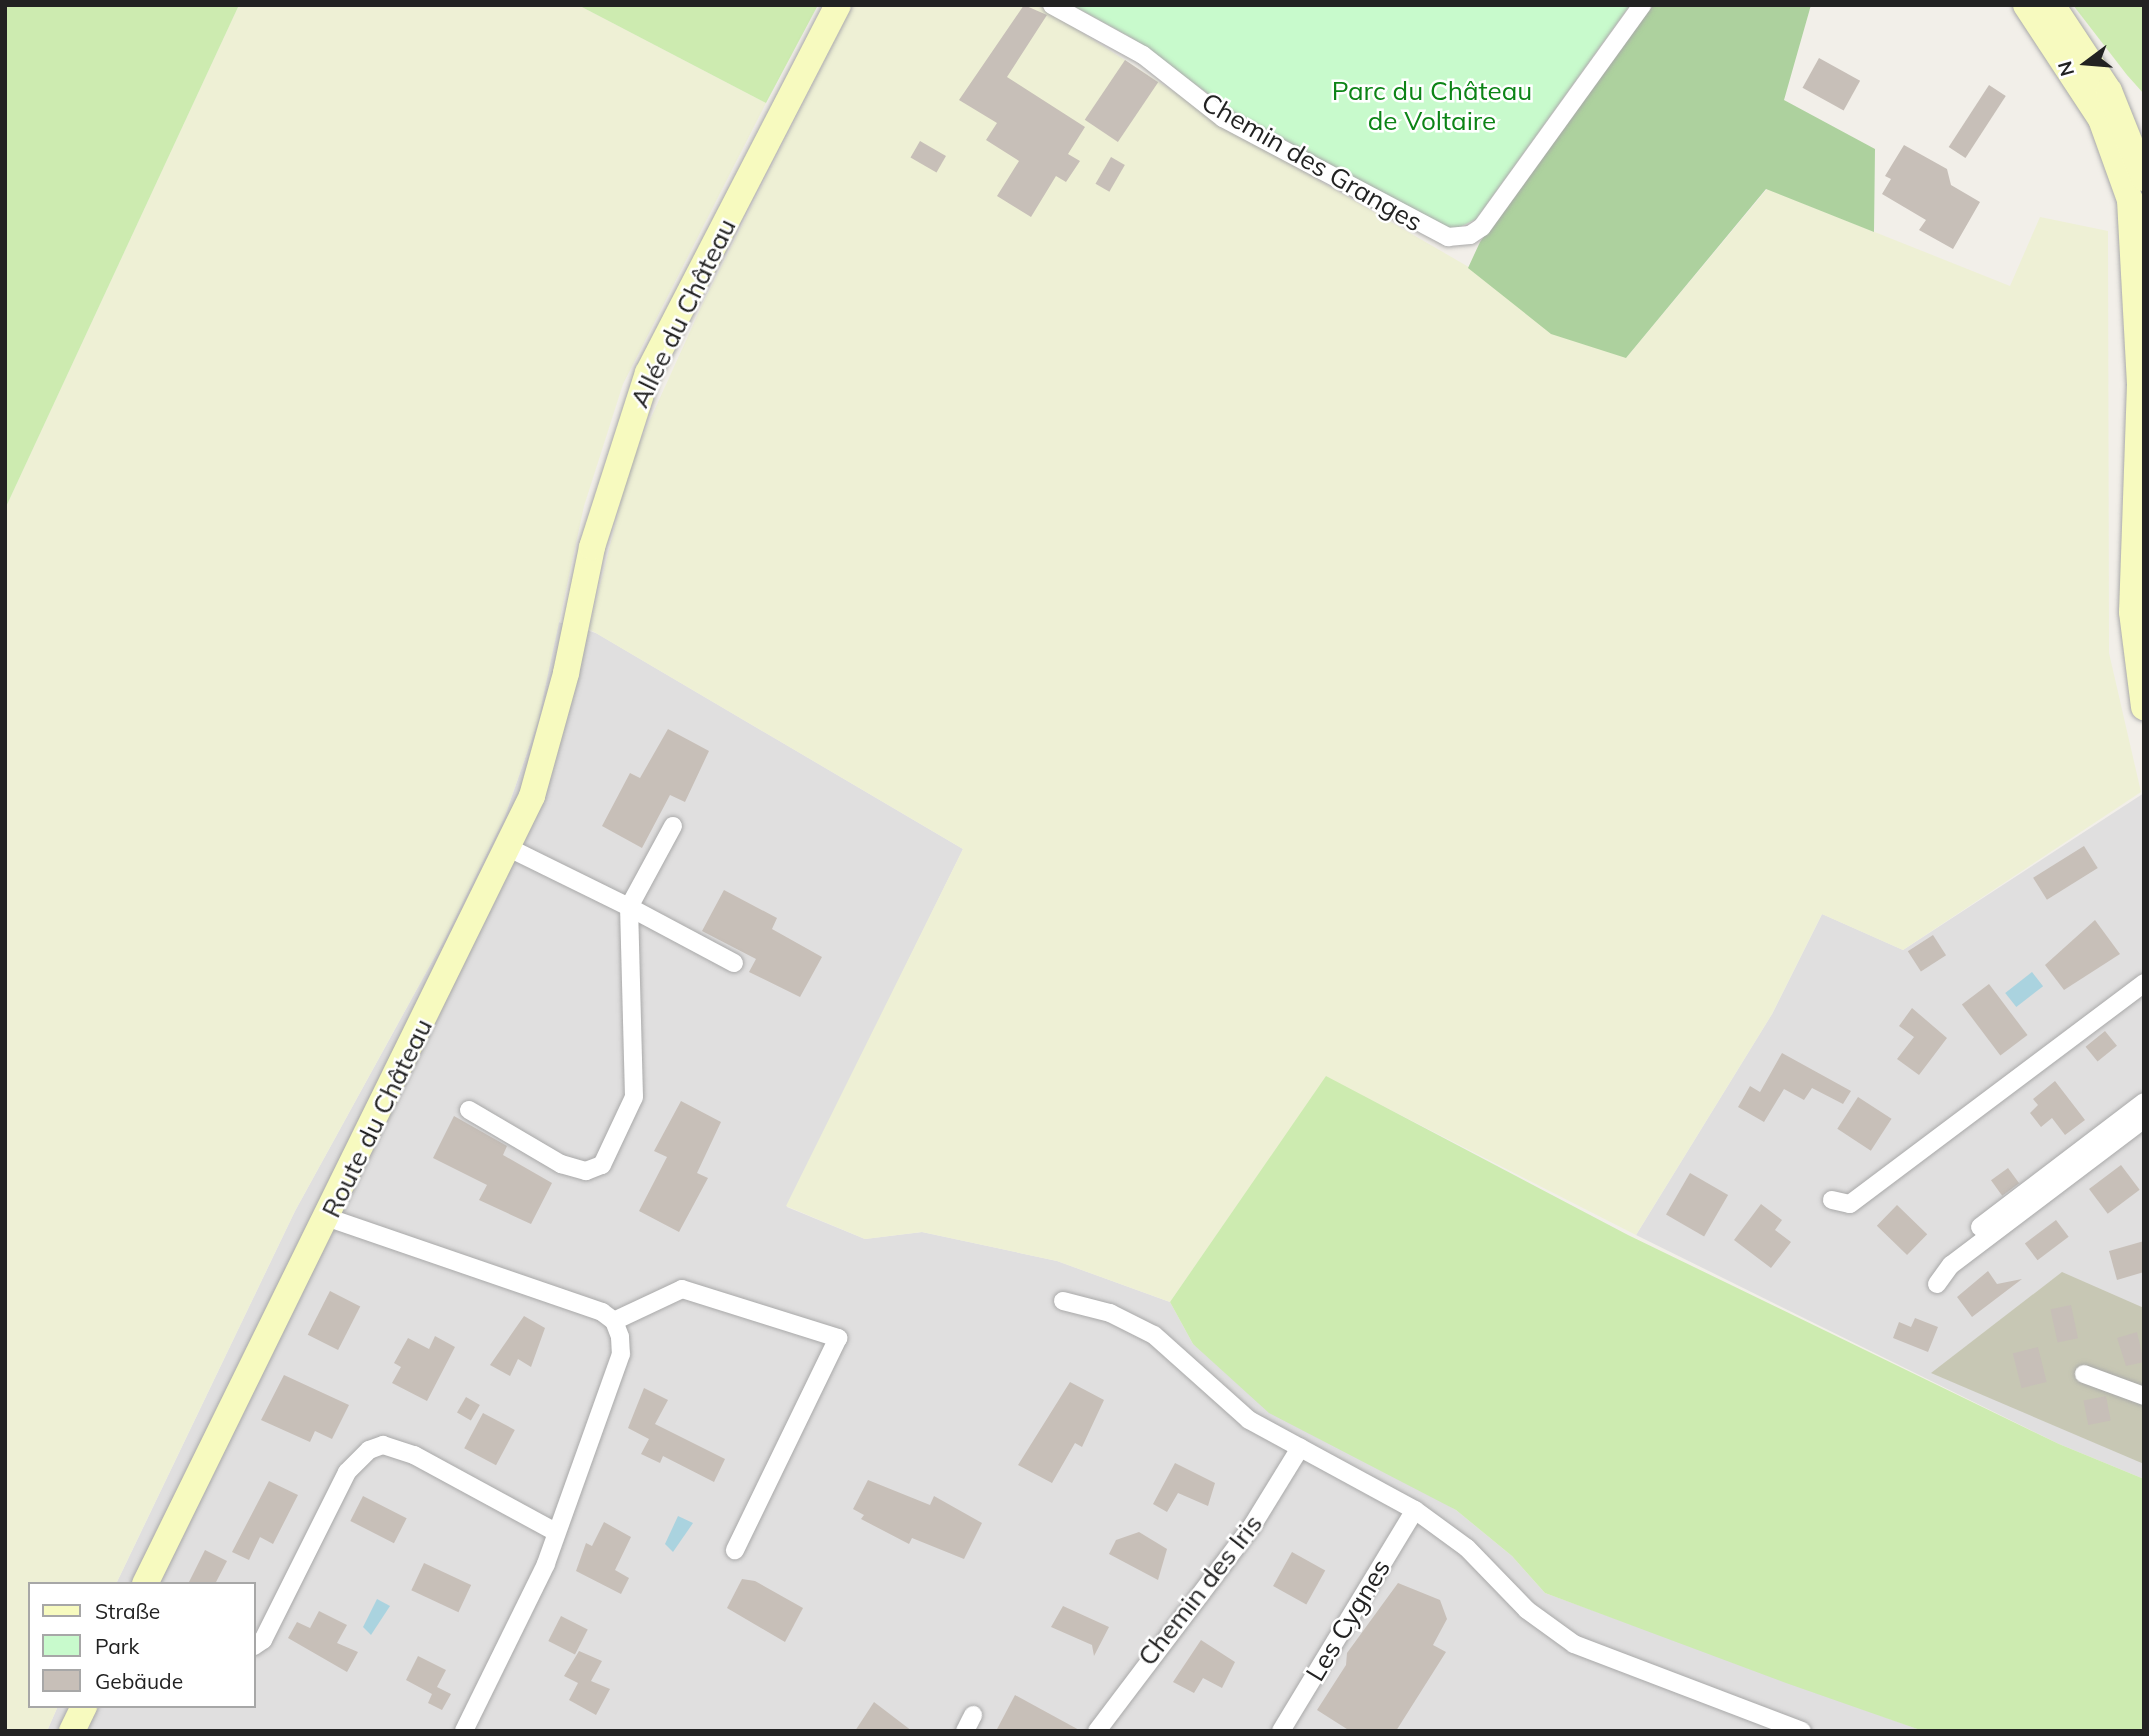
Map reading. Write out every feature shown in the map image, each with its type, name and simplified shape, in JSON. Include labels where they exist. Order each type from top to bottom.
[{"type":"street","name":"Allée du Château","points":[[574,638],[614,466],[648,373],[838,5]]},
{"type":"street","name":"Chemin des Granges","points":[[1052,5],[1143,55],[1223,118],[1448,237],[1470,235],[1502,202],[1642,5]]},
{"type":"street","points":[[2026,5],[2101,119],[2140,192]]},
{"type":"street","points":[[2052,5],[2120,112],[2140,192],[2142,377],[2131,578],[2144,707]]},
{"type":"street","name":"Route du Château","points":[[146,1582],[329,1218],[509,848],[547,750],[574,638]]},
{"type":"street","points":[[469,1110],[561,1164],[586,1171],[602,1165],[634,1097],[629,907],[673,825]]},
{"type":"street","points":[[509,848],[734,963]]},
{"type":"street","points":[[1832,1199],[1850,1204],[2144,983]]},
{"type":"street","points":[[1980,1227],[2144,1102]]},
{"type":"street","points":[[1937,1284],[1951,1265],[2144,1119]]},
{"type":"street","points":[[329,1218],[614,1321],[682,1289],[838,1338],[734,1550]]},
{"type":"street","points":[[1063,1301],[1110,1313],[1177,1352],[1249,1420],[1415,1510],[1467,1548],[1527,1610],[1574,1644],[1802,1731]]},
{"type":"street","points":[[464,1731],[546,1564],[621,1354],[614,1321]]},
{"type":"street","points":[[2084,1374],[2144,1396]]},
{"type":"street","points":[[256,1645],[263,1640],[347,1472],[369,1450],[383,1445],[414,1455],[556,1532]]},
{"type":"street","name":"Chemin des Iris","points":[[1097,1731],[1252,1526],[1300,1448]]},
{"type":"street","name":"Les Cygnes","points":[[1281,1731],[1415,1510]]},
{"type":"street","points":[[72,1731],[83,1708]]},
{"type":"shaded area","points":[[239,5],[578,5],[766,103],[623,384],[584,506],[538,721],[505,816],[445,938],[295,1211],[117,1582],[28,1582],[28,1708],[57,1708],[47,1731],[5,1731],[5,509]]},
{"type":"shaded area","points":[[853,5],[1039,5],[1251,141],[1626,358],[1767,189],[2010,286],[2040,217],[2108,231],[2109,653],[2141,792],[1903,950],[1822,914],[1772,1014],[1636,1235],[1326,1077],[1170,1302],[1057,1261],[922,1232],[865,1239],[786,1206],[963,849],[589,629],[631,462],[702,305]]},
{"type":"shaded area","points":[[558,622],[596,633],[963,849],[787,1207],[865,1239],[922,1232],[1057,1261],[1170,1302],[1193,1344],[1374,1463],[1456,1510],[1512,1556],[1545,1593],[1923,1731],[47,1731],[57,1708],[256,1708],[256,1582],[117,1582],[295,1211],[445,938],[505,816],[538,721]]},
{"type":"shaded area","points":[[2144,793],[2144,1479],[2059,1444],[1636,1235],[1772,1014],[1822,914],[1903,950]]},
{"type":"shaded area","points":[[2062,1272],[2144,1308],[2144,1464],[1931,1373]]},
{"type":"green space","points":[[5,5],[239,5],[5,509]]},
{"type":"green space","points":[[578,5],[818,5],[766,103]]},
{"type":"green space","name":"Parc du Château de Voltaire","points":[[1072,5],[1630,5],[1476,219],[1458,228],[1445,228],[1232,111],[1132,38]]},
{"type":"green space","points":[[1653,5],[1811,5],[1784,100],[1875,149],[1874,232],[1766,189],[1626,358],[1551,334],[1468,268],[1480,242]]},
{"type":"green space","points":[[2073,5],[2144,5],[2144,94],[2127,75]]},
{"type":"green space","points":[[1326,1076],[1628,1235],[2059,1444],[2144,1479],[2144,1731],[1923,1731],[1786,1683],[1545,1593],[1512,1556],[1456,1510],[1269,1413],[1193,1344],[1170,1302]]},
{"type":"water","points":[[2032,972],[2043,986],[2016,1007],[2005,993]]},
{"type":"water","points":[[678,1516],[693,1523],[673,1552],[665,1544]]},
{"type":"water","points":[[377,1599],[390,1606],[371,1635],[363,1627]]},
{"type":"building","points":[[1024,5],[1047,15],[1007,77],[1085,127],[1068,154],[1080,161],[1066,182],[1056,176],[1031,217],[997,196],[1019,161],[986,140],[997,123],[959,100]]},
{"type":"building","points":[[1819,58],[1860,81],[1844,111],[1803,88]]},
{"type":"building","points":[[1125,60],[1158,82],[1118,142],[1085,120]]},
{"type":"building","points":[[1989,85],[2006,96],[1965,158],[1949,147]]},
{"type":"building","points":[[920,141],[946,156],[936,172],[910,157]]},
{"type":"building","points":[[1904,145],[1947,169],[1951,185],[1980,202],[1953,249],[1919,230],[1926,220],[1882,194],[1891,179],[1885,176]]},
{"type":"building","points":[[1111,157],[1125,165],[1109,192],[1096,184]]},
{"type":"building","points":[[668,729],[709,751],[685,802],[670,795],[642,848],[602,826],[630,773],[640,778]]},
{"type":"building","points":[[2084,846],[2098,868],[2047,900],[2033,878]]},
{"type":"building","points":[[724,890],[777,918],[772,929],[822,957],[800,997],[749,972],[756,959],[702,931]]},
{"type":"building","points":[[2095,920],[2120,954],[2064,990],[2045,965]]},
{"type":"building","points":[[1933,935],[1946,955],[1921,971],[1908,951]]},
{"type":"building","points":[[1989,984],[2028,1035],[2000,1056],[1962,1004]]},
{"type":"building","points":[[1912,1008],[1947,1038],[1919,1075],[1897,1059],[1914,1037],[1899,1026]]},
{"type":"building","points":[[2105,1031],[2117,1046],[2098,1061],[2086,1047]]},
{"type":"building","points":[[1782,1053],[1851,1091],[1843,1104],[1812,1088],[1804,1100],[1784,1089],[1764,1122],[1738,1107],[1750,1086],[1760,1092]]},
{"type":"building","points":[[2055,1081],[2085,1120],[2065,1135],[2052,1118],[2041,1127],[2030,1113],[2038,1105],[2033,1099]]},
{"type":"building","points":[[1858,1097],[1892,1119],[1871,1151],[1837,1129]]},
{"type":"building","points":[[681,1101],[721,1122],[697,1173],[708,1178],[679,1232],[639,1211],[667,1157],[654,1151]]},
{"type":"building","points":[[454,1116],[507,1146],[503,1155],[552,1183],[531,1224],[479,1200],[487,1185],[433,1158]]},
{"type":"building","points":[[2121,1165],[2140,1190],[2108,1214],[2089,1189]]},
{"type":"building","points":[[2008,1168],[2019,1183],[2002,1196],[1991,1180]]},
{"type":"building","points":[[1690,1173],[1728,1195],[1704,1237],[1666,1215]]},
{"type":"building","points":[[1761,1204],[1782,1220],[1775,1230],[1791,1242],[1771,1268],[1734,1240]]},
{"type":"building","points":[[1897,1205],[1927,1234],[1907,1255],[1877,1226]]},
{"type":"building","points":[[2056,1220],[2069,1237],[2037,1260],[2025,1243]]},
{"type":"building","points":[[2144,1241],[2144,1272],[2117,1280],[2109,1251]]},
{"type":"building","points":[[1988,1271],[1997,1284],[2022,1279],[1972,1317],[1957,1297]]},
{"type":"building","points":[[330,1291],[360,1306],[338,1350],[308,1335]]},
{"type":"building","points":[[2071,1305],[2078,1338],[2058,1343],[2050,1309]]},
{"type":"building","points":[[524,1316],[545,1328],[531,1367],[518,1359],[510,1376],[490,1365]]},
{"type":"building","points":[[1915,1318],[1938,1327],[1928,1352],[1893,1338],[1899,1322],[1911,1327]]},
{"type":"building","points":[[2137,1332],[2144,1362],[2126,1366],[2117,1338]]},
{"type":"building","points":[[435,1336],[455,1347],[427,1401],[392,1383],[401,1367],[394,1363],[408,1338],[429,1349]]},
{"type":"building","points":[[2038,1347],[2047,1382],[2021,1388],[2013,1353]]},
{"type":"building","points":[[284,1375],[349,1405],[332,1439],[315,1431],[310,1442],[261,1420]]},
{"type":"building","points":[[1070,1382],[1104,1400],[1082,1447],[1075,1443],[1052,1483],[1018,1465]]},
{"type":"building","points":[[644,1388],[668,1400],[655,1424],[725,1459],[714,1482],[663,1456],[660,1463],[641,1454],[649,1439],[628,1428]]},
{"type":"building","points":[[2106,1396],[2111,1421],[2088,1425],[2083,1400]]},
{"type":"building","points":[[466,1397],[480,1405],[471,1421],[457,1413]]},
{"type":"building","points":[[483,1413],[515,1430],[496,1465],[464,1448]]},
{"type":"building","points":[[1175,1463],[1215,1483],[1208,1506],[1178,1493],[1167,1512],[1153,1504]]},
{"type":"building","points":[[868,1480],[930,1505],[934,1496],[982,1523],[964,1559],[912,1538],[909,1544],[861,1519],[864,1515],[853,1509]]},
{"type":"building","points":[[269,1481],[298,1495],[273,1544],[260,1537],[249,1560],[232,1552]]},
{"type":"building","points":[[363,1496],[407,1518],[394,1543],[350,1521]]},
{"type":"building","points":[[604,1522],[631,1537],[615,1570],[629,1578],[621,1594],[576,1571],[586,1543],[592,1546]]},
{"type":"building","points":[[1139,1532],[1167,1549],[1158,1580],[1109,1554],[1116,1540]]},
{"type":"building","points":[[205,1550],[227,1561],[216,1582],[189,1582]]},
{"type":"building","points":[[1292,1552],[1325,1570],[1306,1605],[1273,1586]]},
{"type":"building","points":[[424,1563],[471,1585],[458,1612],[411,1590]]},
{"type":"building","points":[[742,1579],[755,1581],[803,1608],[785,1642],[727,1608]]},
{"type":"building","points":[[1398,1583],[1440,1600],[1447,1619],[1433,1645],[1446,1652],[1396,1731],[1350,1731],[1317,1710],[1346,1665],[1347,1653]]},
{"type":"building","points":[[1063,1606],[1109,1627],[1094,1656],[1092,1645],[1051,1627]]},
{"type":"building","points":[[319,1611],[347,1625],[337,1643],[358,1652],[347,1672],[288,1638],[297,1622],[310,1628]]},
{"type":"building","points":[[561,1616],[588,1630],[575,1655],[548,1641]]},
{"type":"building","points":[[1201,1640],[1235,1662],[1222,1688],[1203,1678],[1194,1693],[1173,1682]]},
{"type":"building","points":[[579,1651],[602,1661],[591,1681],[610,1689],[596,1715],[569,1700],[578,1683],[564,1676]]},
{"type":"building","points":[[418,1656],[446,1670],[437,1687],[451,1694],[442,1710],[428,1703],[432,1694],[406,1680]]},
{"type":"building","points":[[1015,1695],[1081,1731],[996,1731]]},
{"type":"building","points":[[874,1702],[912,1731],[855,1731]]}]
